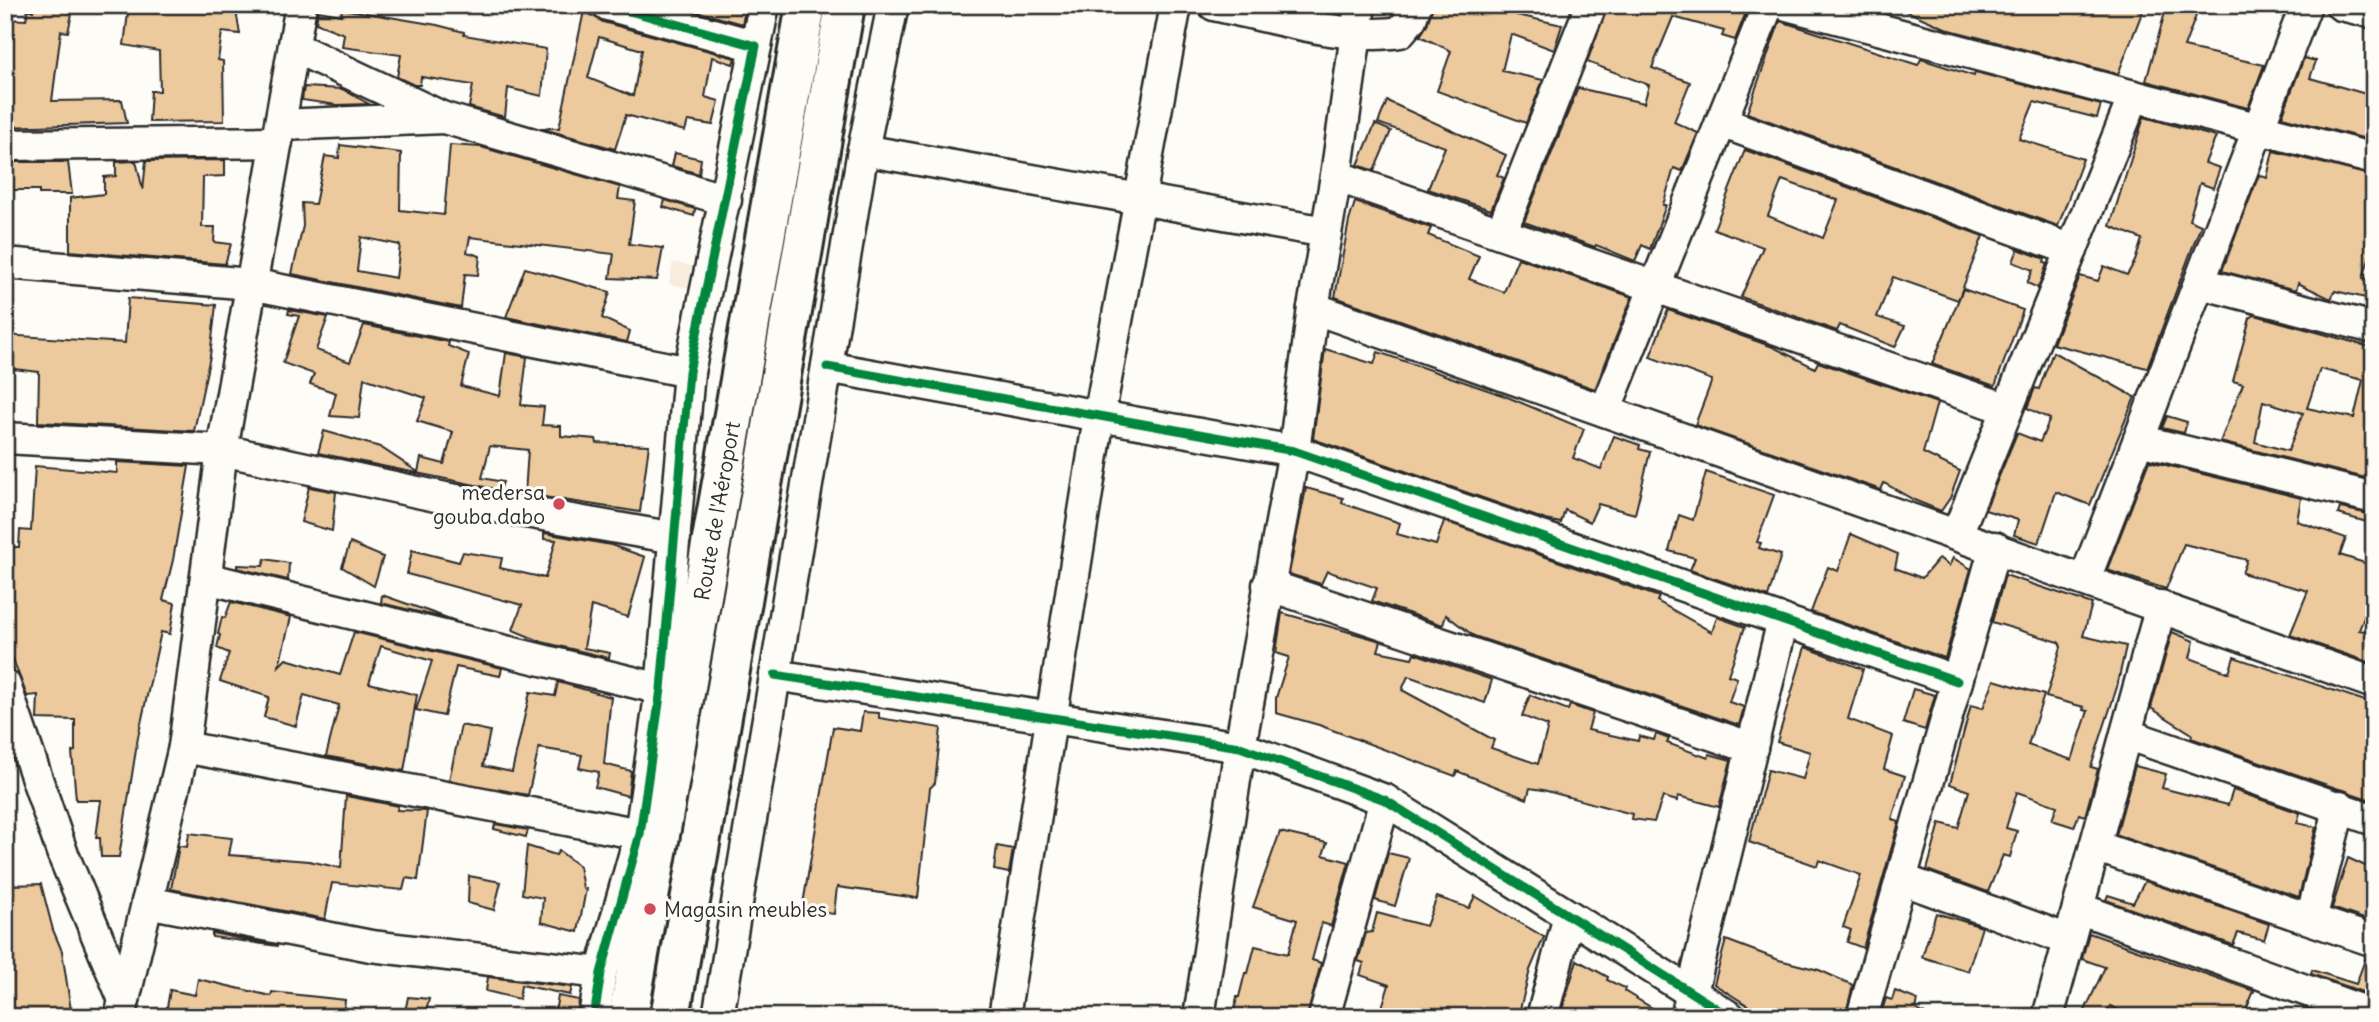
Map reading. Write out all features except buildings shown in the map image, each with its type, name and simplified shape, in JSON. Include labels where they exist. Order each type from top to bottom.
[{"type":"highway","name":"Route de l'Aéroport","points":[[628,1017],[806,5]]},
{"type":"highway","name":"Route de l'Aéroport","points":[[670,1017],[845,5]]},
{"type":"street","points":[[122,1008],[184,747],[222,450],[301,5]]},
{"type":"street","points":[[608,5],[756,46]]},
{"type":"street","points":[[594,1017],[601,973],[640,834],[661,688],[689,372],[764,5]]},
{"type":"street","points":[[718,1017],[863,150],[893,5]]},
{"type":"street","points":[[1004,1017],[1099,417],[1176,5]]},
{"type":"street","points":[[1214,5],[1358,19],[1381,35],[1400,32],[1411,19],[1416,5]]},
{"type":"street","points":[[1501,233],[1591,5]]},
{"type":"street","points":[[1605,411],[1768,5]]},
{"type":"street","points":[[1787,5],[2374,159]]},
{"type":"street","points":[[2085,579],[2306,5]]},
{"type":"street","points":[[2341,5],[2374,13]]},
{"type":"street","points":[[1199,1017],[1240,747],[1294,451],[1313,308],[1336,176],[1358,19]]},
{"type":"street","points":[[294,47],[444,118],[726,200]]},
{"type":"street","points":[[1956,534],[2134,96]]},
{"type":"street","points":[[5,145],[279,134],[444,118]]},
{"type":"street","points":[[1721,122],[2072,250]]},
{"type":"street","points":[[863,150],[1326,232]]},
{"type":"street","points":[[1336,176],[2007,409]]},
{"type":"street","points":[[5,263],[250,285],[689,372]]},
{"type":"street","points":[[2200,283],[2374,328]]},
{"type":"street","points":[[1313,308],[2374,683]]},
{"type":"street","points":[[827,368],[1294,451],[1957,681]]},
{"type":"street","points":[[5,438],[222,450],[445,498],[675,538]]},
{"type":"street","points":[[2139,440],[2374,498]]},
{"type":"street","points":[[1862,1017],[1995,547]]},
{"type":"street","points":[[206,578],[661,688]]},
{"type":"street","points":[[1268,585],[1752,748]]},
{"type":"street","points":[[2048,1017],[2161,606]]},
{"type":"street","points":[[1689,1005],[1783,620]]},
{"type":"street","points":[[775,675],[1240,747],[1385,800],[1569,916],[1689,1005],[1730,1017]]},
{"type":"street","points":[[5,685],[62,852],[122,1008]]},
{"type":"street","points":[[2126,734],[2374,820]]},
{"type":"street","points":[[184,747],[640,834]]},
{"type":"street","points":[[1324,1017],[1385,800]]},
{"type":"street","points":[[2311,919],[2340,806]]},
{"type":"street","points":[[2095,846],[2374,941]]},
{"type":"street","points":[[1901,879],[2069,940]]},
{"type":"street","points":[[147,902],[371,946],[601,973]]},
{"type":"street","points":[[2078,908],[2374,1014]]},
{"type":"street","points":[[1542,1017],[1569,916]]},
{"type":"shaded area","points":[[673,262],[692,266],[689,288],[669,284]]},
{"type":"cycle path","points":[[594,1017],[601,973],[640,834],[661,689],[689,372],[756,46],[608,5]]},
{"type":"cycle path","points":[[827,367],[1294,451],[1957,681]]},
{"type":"cycle path","points":[[775,675],[1240,747],[1385,800],[1730,1017]]},
{"type":"place","name":"medersa gouba dabo","points":[[559,504]]},
{"type":"place","name":"Magasin meubles","points":[[650,909]]}]
